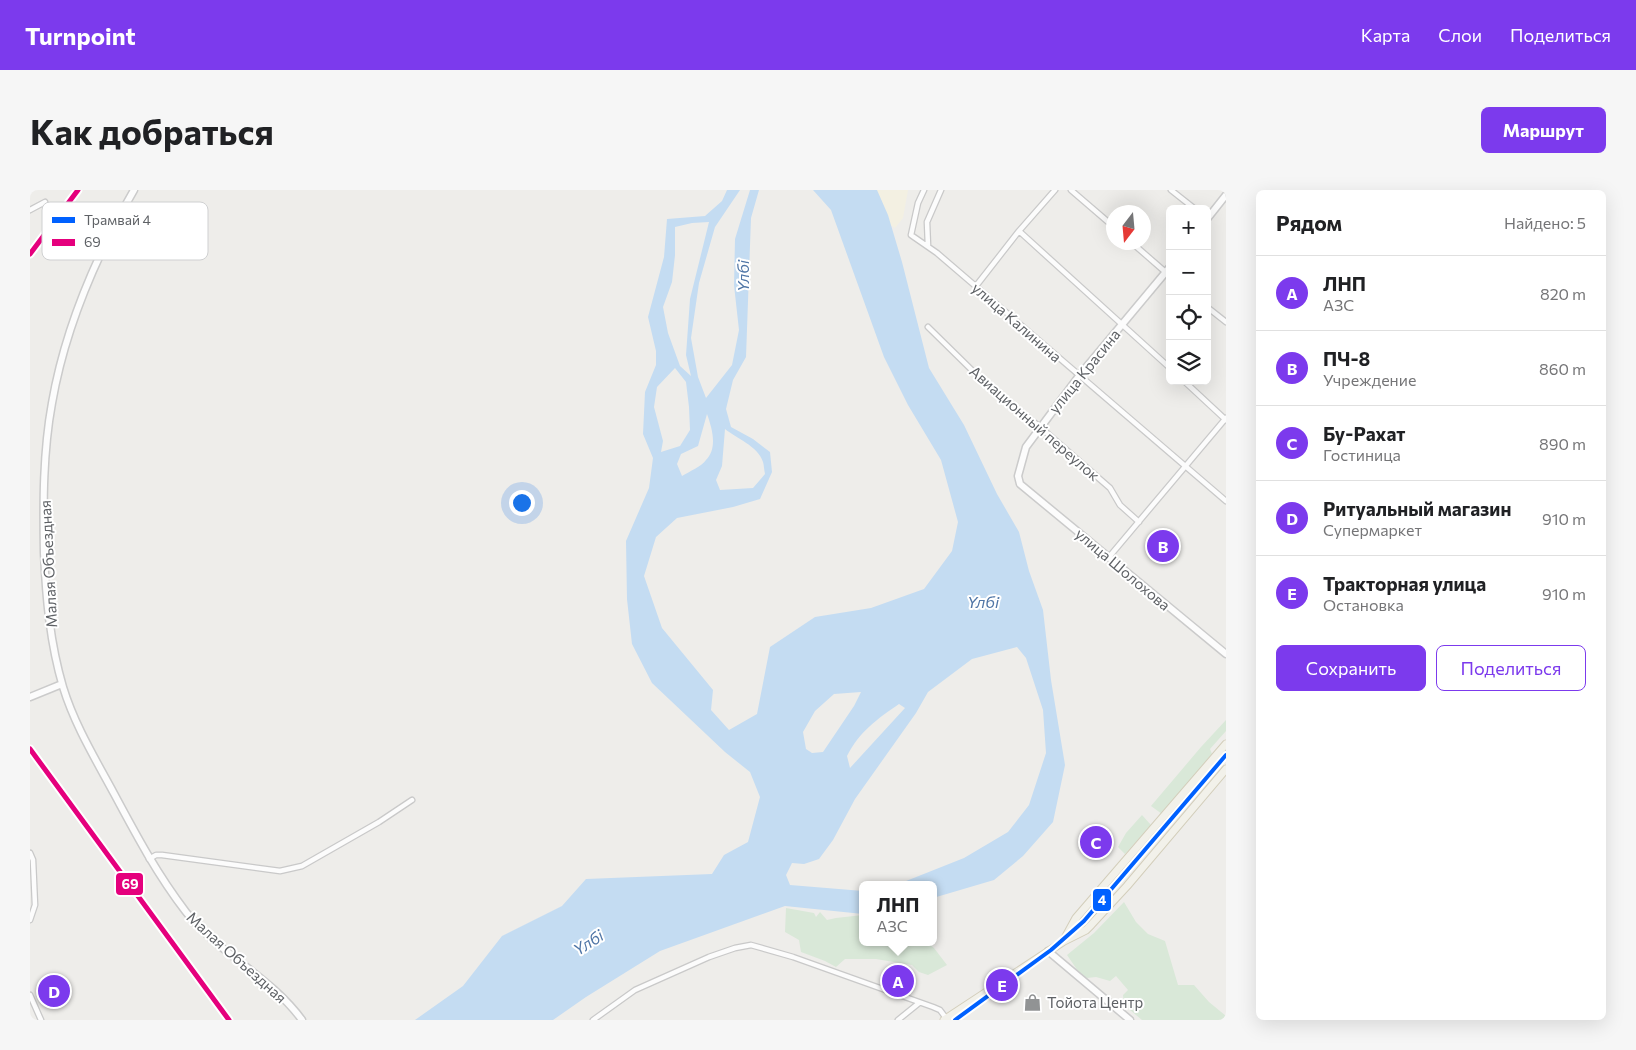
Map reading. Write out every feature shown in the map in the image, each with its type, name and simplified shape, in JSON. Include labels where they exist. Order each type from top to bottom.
[{"type":"main road","name":"Малая Объездная","points":[[128,202],[134,190]]},
{"type":"main road","points":[[1211,213],[1226,195]]},
{"type":"main road","name":"Малая Объездная","points":[[98,260],[85,290],[63,357],[52,405],[45,471],[43,526],[48,618],[62,684],[73,716],[149,859],[188,915],[215,942],[284,998],[302,1020]]},
{"type":"main road","name":"улица Красина","points":[[1020,484],[1018,476],[1026,447],[1079,376],[1166,273]]},
{"type":"main road","name":"улица Шолохова","points":[[1020,484],[1226,654]]},
{"type":"main road","points":[[30,697],[62,684]]},
{"type":"main road","points":[[1064,940],[1076,918],[1226,744]]},
{"type":"main road","points":[[945,1019],[1064,940],[1086,930],[1127,886],[1226,769]]},
{"type":"main road","points":[[1048,951],[1130,1020]]},
{"type":"street","name":"улица Калинина","points":[[924,190],[918,203],[911,235],[928,246],[976,286],[1226,501]]},
{"type":"street","points":[[928,246],[927,222],[941,190]]},
{"type":"street","points":[[976,286],[1019,231],[1055,190]]},
{"type":"street","points":[[1070,190],[1106,220]]},
{"type":"street","points":[[1171,190],[1190,205]]},
{"type":"street","points":[[30,210],[42,204]]},
{"type":"street","points":[[1019,231],[1166,364]]},
{"type":"street","points":[[1141,250],[1166,269]]},
{"type":"street","points":[[1211,309],[1225,319]]},
{"type":"street","name":"Авиационный переулок","points":[[928,327],[984,382],[1040,427],[1110,488],[1120,505],[1139,522]]},
{"type":"street","points":[[1109,557],[1226,419],[1188,385]]},
{"type":"street","points":[[149,859],[156,855],[162,855],[280,871],[302,866],[379,822],[412,800]]},
{"type":"street","points":[[30,852],[33,860],[35,905],[30,920]]},
{"type":"street","points":[[594,1020],[635,990],[709,957],[735,948],[751,945],[793,957],[936,1008],[945,1019]]},
{"type":"street","points":[[30,995],[41,1020]]},
{"type":"street","points":[[898,1020],[919,1003]]},
{"type":"green space","points":[[1226,720],[1226,731],[1210,749],[1212,754],[1162,814],[1151,806],[1201,747]]},
{"type":"green space","points":[[1142,815],[1151,825],[1125,854],[1118,847],[1126,833]]},
{"type":"green space","points":[[1124,902],[1136,922],[1148,934],[1165,941],[1178,985],[1194,985],[1209,1002],[1226,1016],[1226,1020],[1142,1020],[1124,1005],[1123,995],[1128,990],[1116,976],[1110,981],[1096,977],[1087,978],[1080,974],[1067,955],[1094,933]]},
{"type":"green space","points":[[786,908],[814,913],[816,917],[820,912],[827,920],[859,915],[859,946],[932,946],[947,965],[928,975],[919,972],[912,965],[876,959],[845,959],[836,967],[801,952],[799,940],[785,932]]},
{"type":"sand","points":[[867,190],[908,190],[903,218],[895,228],[889,224]]},
{"type":"water","name":"Үлбі","points":[[727,190],[740,190],[715,227],[699,283],[691,338],[698,377],[706,398],[732,365],[739,330],[734,285],[735,239],[750,190],[759,190],[751,218],[746,357],[733,380],[726,409],[731,427],[753,439],[770,452],[772,472],[760,499],[733,507],[677,518],[656,537],[644,576],[662,628],[713,690],[711,710],[729,730],[757,714],[770,647],[815,617],[871,608],[924,589],[952,551],[958,522],[941,460],[908,405],[884,357],[831,210],[813,190],[877,190],[888,215],[902,262],[929,368],[964,425],[997,494],[1019,532],[1029,571],[1043,610],[1051,680],[1065,765],[1053,822],[1023,856],[994,880],[937,897],[937,881],[906,881],[964,858],[1008,832],[1029,805],[1046,753],[1043,710],[1026,658],[1017,647],[972,659],[928,692],[916,713],[855,799],[833,840],[819,859],[804,864],[792,863],[786,875],[790,885],[859,891],[859,914],[785,906],[660,951],[553,1020],[415,1020],[463,986],[502,936],[562,906],[586,879],[712,874],[724,855],[748,842],[760,797],[750,772],[725,752],[652,683],[632,644],[627,599],[626,541],[649,488],[653,458],[643,434],[645,392],[656,365],[656,351],[648,317],[664,257],[667,219],[705,216],[722,201]],"holes":[[[709,222],[690,299],[686,355],[691,376],[680,366],[668,333],[663,307],[672,282],[675,255],[675,227]],[[675,368],[686,382],[689,407],[690,430],[680,446],[661,452],[663,441],[654,407],[657,387]],[[707,414],[713,438],[710,455],[701,465],[682,476],[677,464],[681,454],[698,446]],[[725,429],[756,451],[763,462],[765,474],[753,488],[720,490],[716,480],[722,466]],[[861,692],[854,706],[823,752],[812,753],[806,749],[803,732],[815,711],[834,694]],[[899,704],[905,708],[850,768],[847,756],[857,740],[869,727]]]},
{"type":"tram line","name":"4","points":[[955,1020],[1051,950],[1084,921],[1226,755]]},
{"type":"transit line","name":"69","points":[[69,202],[78,190]]},
{"type":"transit line","name":"69","points":[[30,254],[42,238]]},
{"type":"transit line","name":"69","points":[[30,749],[229,1020]]},
{"type":"place","name":"ПЧ-8","points":[[1163,546]]},
{"type":"place","name":"Бу-Рахат","points":[[1096,842]]},
{"type":"place","name":"ЛНП","points":[[898,981]]},
{"type":"place","name":"Тракторная улица","points":[[1002,985]]},
{"type":"place","name":"Ритуальный магазин","points":[[54,991]]},
{"type":"place","name":"Тойота Центр","points":[[1033,1002]]}]
